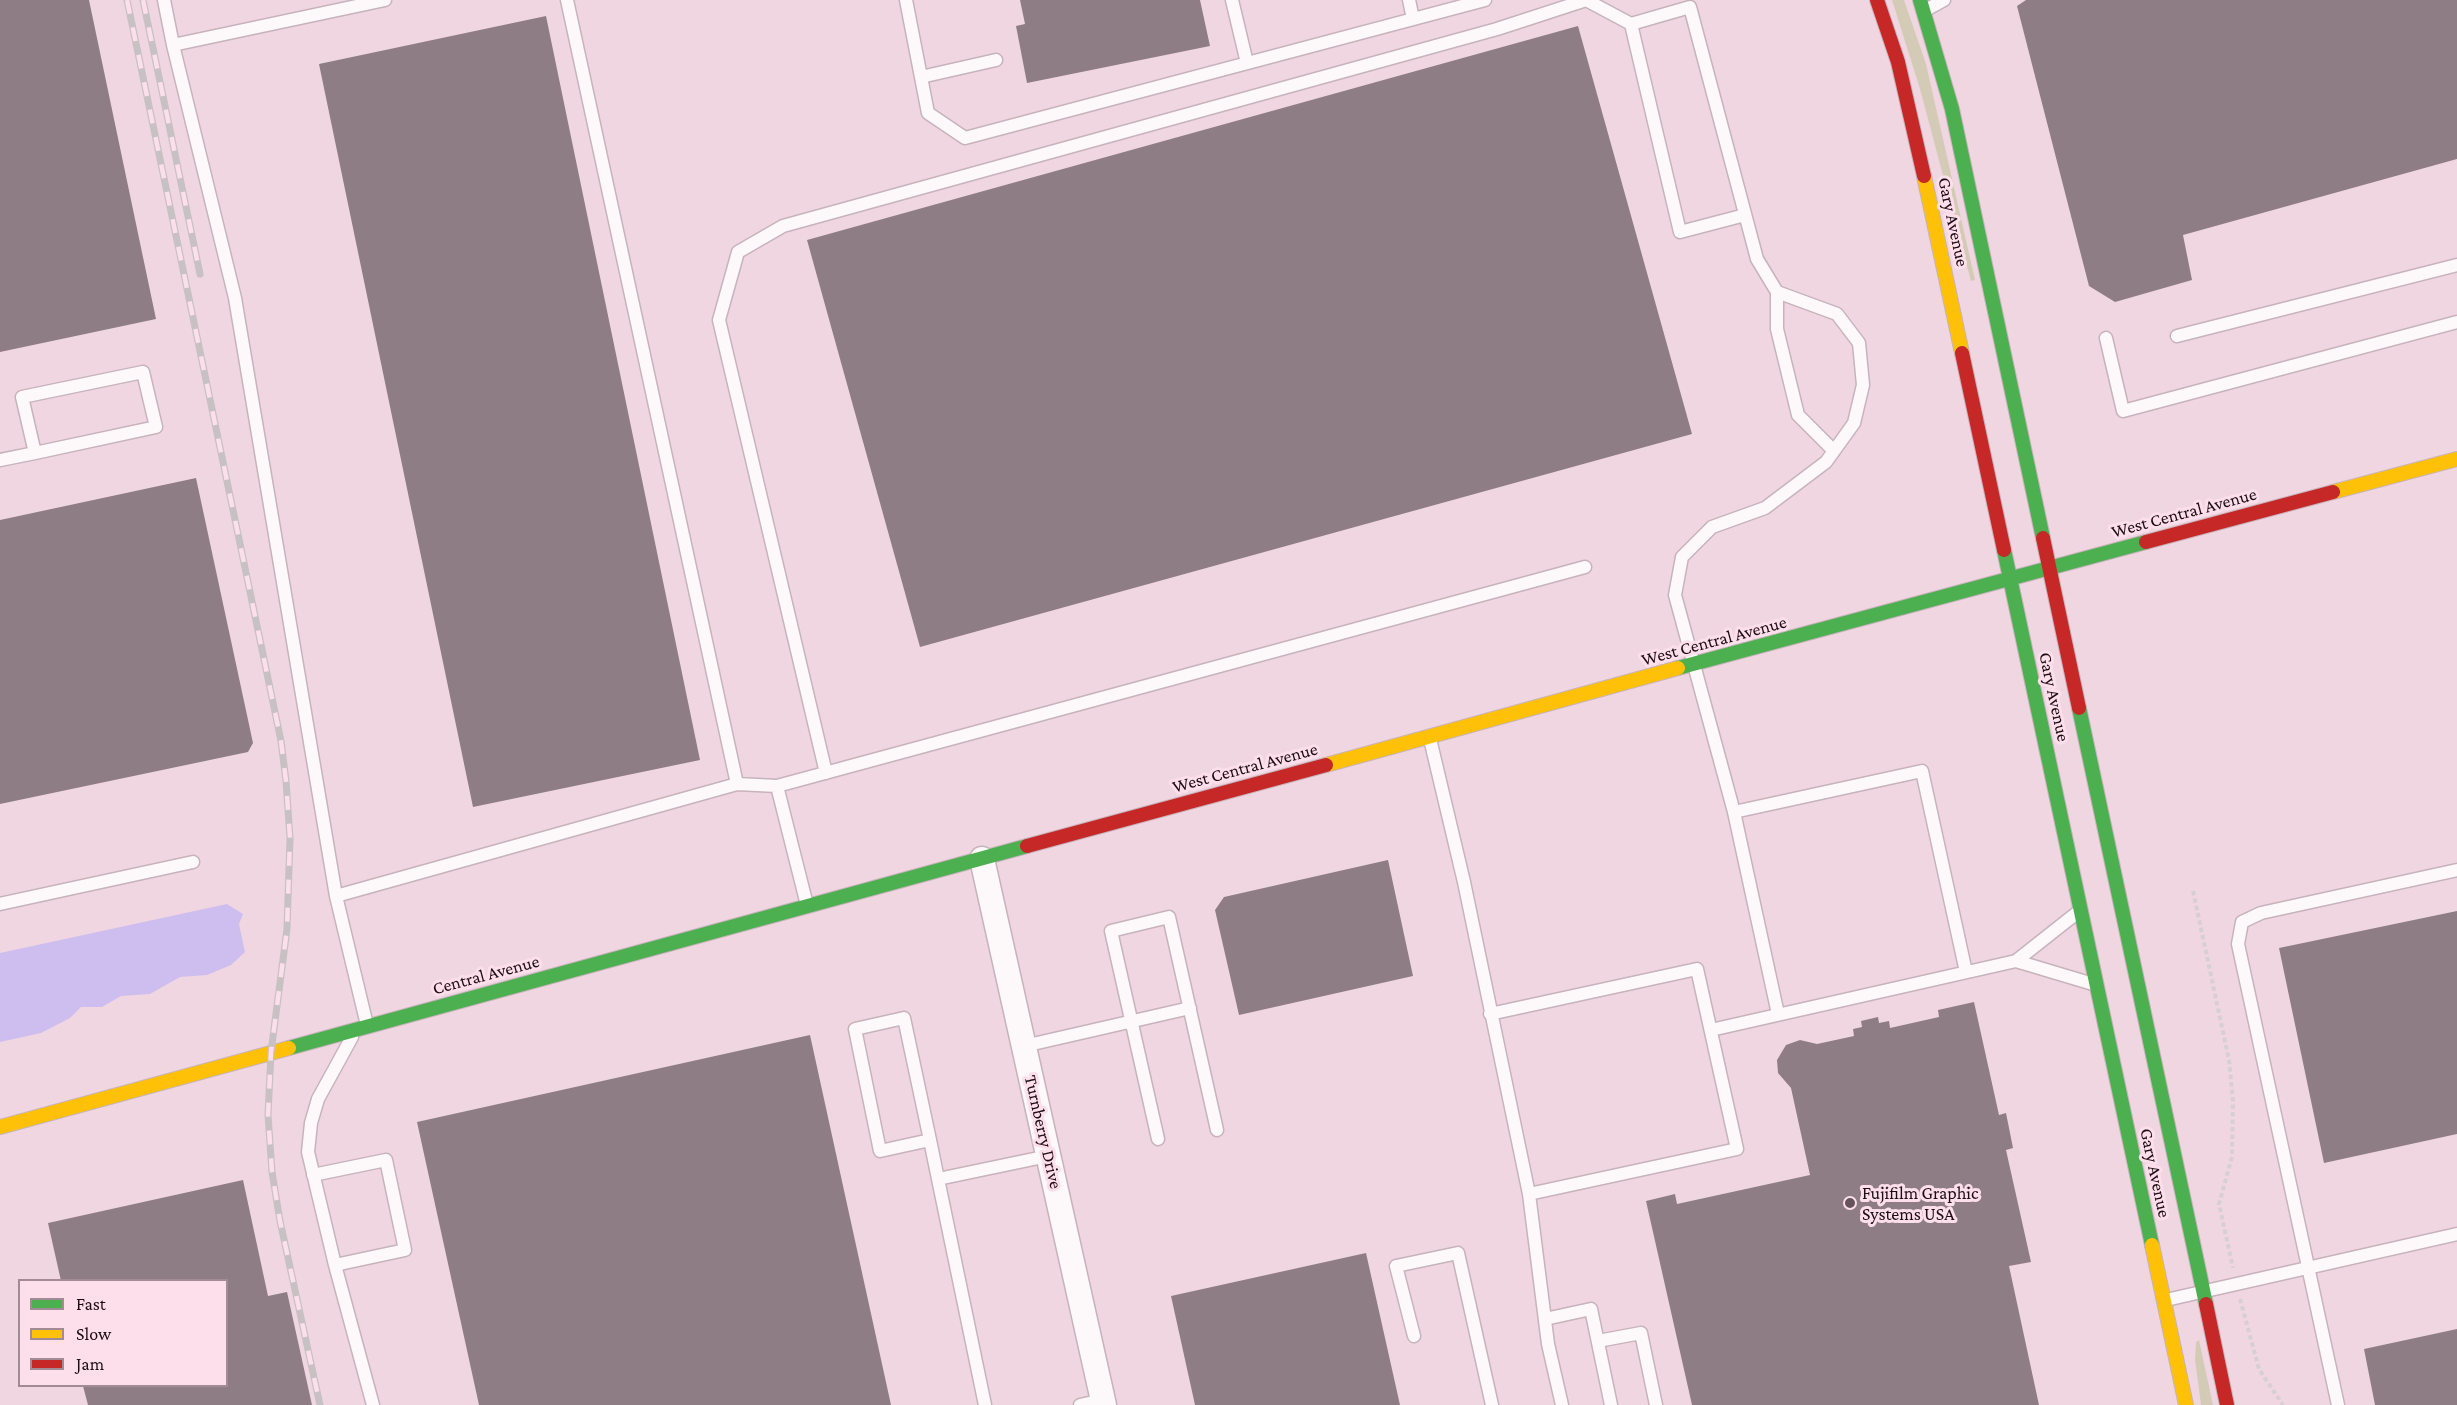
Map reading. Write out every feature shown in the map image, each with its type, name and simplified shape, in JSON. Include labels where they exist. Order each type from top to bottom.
[{"type":"main road","name":"Gary Avenue","points":[[1877,0],[1898,62],[1911,113],[2186,1405]]},
{"type":"main road","name":"Gary Avenue","points":[[1922,6],[1952,109],[2227,1405]]},
{"type":"main road","name":"West Central Avenue","points":[[982,859],[2050,567],[2457,459]]},
{"type":"main road","name":"Central Avenue","points":[[0,1127],[982,859]]},
{"type":"street","name":"Turnberry Drive","points":[[982,859],[1048,1155],[1095,1403]]},
{"type":"lane","points":[[164,0],[235,298],[336,896],[362,1027],[318,1099],[311,1123],[308,1152],[335,1265],[373,1405]]},
{"type":"lane","points":[[173,45],[385,0]]},
{"type":"lane","points":[[567,0],[737,784]]},
{"type":"lane","points":[[906,0],[928,113],[965,138],[1485,0]]},
{"type":"lane","points":[[1233,0],[1247,63]]},
{"type":"lane","points":[[1409,0],[1413,19]]},
{"type":"lane","points":[[826,773],[719,320],[738,252],[783,226],[1474,35],[1586,0],[1631,24],[1690,7],[1757,259],[1777,292],[1777,329],[1798,415],[1834,451]]},
{"type":"lane","points":[[1922,6],[1944,0]]},
{"type":"lane","points":[[1631,24],[1680,232],[1745,215]]},
{"type":"lane","points":[[921,76],[996,60]]},
{"type":"lane","points":[[2177,336],[2457,265]]},
{"type":"lane","points":[[1777,292],[1837,314],[1859,343],[1863,386],[1854,423],[1826,462],[1765,508],[1712,527],[1682,557],[1675,595],[1734,812],[1778,1014]]},
{"type":"lane","points":[[2106,338],[2123,411],[2457,322]]},
{"type":"lane","points":[[0,460],[35,453],[156,428],[143,372],[22,397],[35,453]]},
{"type":"lane","points":[[336,896],[737,784],[777,786],[1585,567]]},
{"type":"lane","points":[[1429,736],[1464,882],[1529,1194],[1545,1319],[1562,1405]]},
{"type":"lane","points":[[1734,812],[1922,771],[1966,972]]},
{"type":"lane","points":[[777,786],[807,906]]},
{"type":"lane","points":[[0,904],[193,862]]},
{"type":"lane","points":[[2338,1405],[2238,944],[2242,922],[2261,913],[2457,870]]},
{"type":"lane","points":[[1711,1030],[2016,961],[2081,909]]},
{"type":"lane","points":[[1158,1139],[1111,931],[1169,917],[1218,1130]]},
{"type":"lane","points":[[2016,961],[2097,986]]},
{"type":"lane","points":[[1490,1014],[1697,969],[1737,1149],[1529,1194]]},
{"type":"lane","points":[[1024,1046],[1190,1008]]},
{"type":"lane","points":[[930,1140],[880,1151],[855,1029],[904,1018],[930,1140],[985,1405]]},
{"type":"lane","points":[[938,1179],[1048,1155]]},
{"type":"lane","points":[[313,1175],[386,1160],[405,1250],[335,1265]]},
{"type":"lane","points":[[2164,1300],[2457,1234]]},
{"type":"lane","points":[[1414,1336],[1396,1266],[1458,1253],[1492,1405]]},
{"type":"lane","points":[[1545,1319],[1591,1309],[1611,1405]]},
{"type":"lane","points":[[1598,1341],[1641,1332],[1656,1405]]},
{"type":"path","points":[[2193,891],[2229,1060],[2233,1101],[2232,1156],[2219,1204],[2228,1243]]},
{"type":"path","points":[[2246,1325],[2259,1370],[2283,1405]]},
{"type":"shaded area","points":[[1892,0],[1904,0],[1926,64],[1975,280],[1971,281],[1920,89]]},
{"type":"shaded area","points":[[227,904],[243,914],[239,924],[245,952],[231,965],[207,975],[180,977],[150,994],[121,996],[102,1007],[81,1007],[70,1018],[41,1033],[0,1042],[0,953]]},
{"type":"shaded area","points":[[2199,1340],[2213,1405],[2201,1405],[2195,1360],[2196,1342]]},
{"type":"building","points":[[0,0],[89,0],[156,319],[0,352]]},
{"type":"building","points":[[1020,0],[1200,0],[1210,46],[1027,83],[1016,26],[1025,24]]},
{"type":"building","points":[[2026,0],[2457,0],[2457,159],[2183,235],[2192,280],[2115,302],[2089,286],[2017,6]]},
{"type":"building","points":[[546,16],[700,760],[473,807],[319,64]]},
{"type":"building","points":[[1578,26],[1692,434],[920,647],[807,240]]},
{"type":"building","points":[[196,478],[253,743],[248,752],[0,804],[0,520]]},
{"type":"building","points":[[1388,860],[1413,976],[1239,1015],[1215,910],[1224,897]]},
{"type":"building","points":[[2457,911],[2457,1134],[2324,1163],[2279,948]]},
{"type":"building","name":"Fujifilm Graphic Systems USA","points":[[1974,1002],[1999,1115],[2006,1113],[2013,1148],[2006,1150],[2031,1262],[2009,1266],[2039,1405],[1692,1405],[1646,1201],[1675,1194],[1677,1204],[1810,1175],[1791,1088],[1778,1073],[1777,1060],[1786,1045],[1800,1040],[1817,1044],[1854,1036],[1853,1029],[1862,1027],[1861,1021],[1878,1017],[1879,1023],[1889,1021],[1890,1028],[1939,1017],[1938,1010]]},
{"type":"building","points":[[810,1035],[891,1405],[479,1405],[417,1122]]},
{"type":"building","points":[[243,1180],[268,1296],[287,1292],[312,1405],[88,1405],[83,1387],[228,1387],[228,1279],[61,1279],[48,1223]]},
{"type":"building","points":[[1366,1253],[1400,1405],[1195,1405],[1171,1296]]},
{"type":"building","points":[[2457,1329],[2457,1405],[2375,1405],[2364,1349]]},
{"type":"railway","points":[[127,0],[281,741],[290,838],[287,929],[271,1052],[268,1115],[272,1172],[280,1221],[320,1405]]},
{"type":"railway","points":[[143,0],[200,274]]},
{"type":"traffic: fast","points":[[1920,0],[1952,109],[2043,538]]},
{"type":"traffic: fast","points":[[1678,668],[2146,542]]},
{"type":"traffic: fast","points":[[2004,550],[2152,1245]]},
{"type":"traffic: fast","points":[[2079,708],[2206,1304]]},
{"type":"traffic: fast","points":[[289,1048],[1027,846]]},
{"type":"traffic: slow","points":[[1924,176],[1962,353]]},
{"type":"traffic: slow","points":[[2333,492],[2457,459]]},
{"type":"traffic: slow","points":[[1326,765],[1678,668]]},
{"type":"traffic: slow","points":[[0,1127],[289,1048]]},
{"type":"traffic: slow","points":[[2152,1245],[2186,1405]]},
{"type":"traffic: jam","points":[[1877,0],[1898,62],[1924,176]]},
{"type":"traffic: jam","points":[[1962,353],[2004,550]]},
{"type":"traffic: jam","points":[[2146,542],[2333,492]]},
{"type":"traffic: jam","points":[[2043,538],[2079,708]]},
{"type":"traffic: jam","points":[[1027,846],[1326,765]]},
{"type":"traffic: jam","points":[[2206,1304],[2227,1405]]},
{"type":"place","name":"Fujifilm Graphic Systems USA","points":[[1850,1203]]}]
